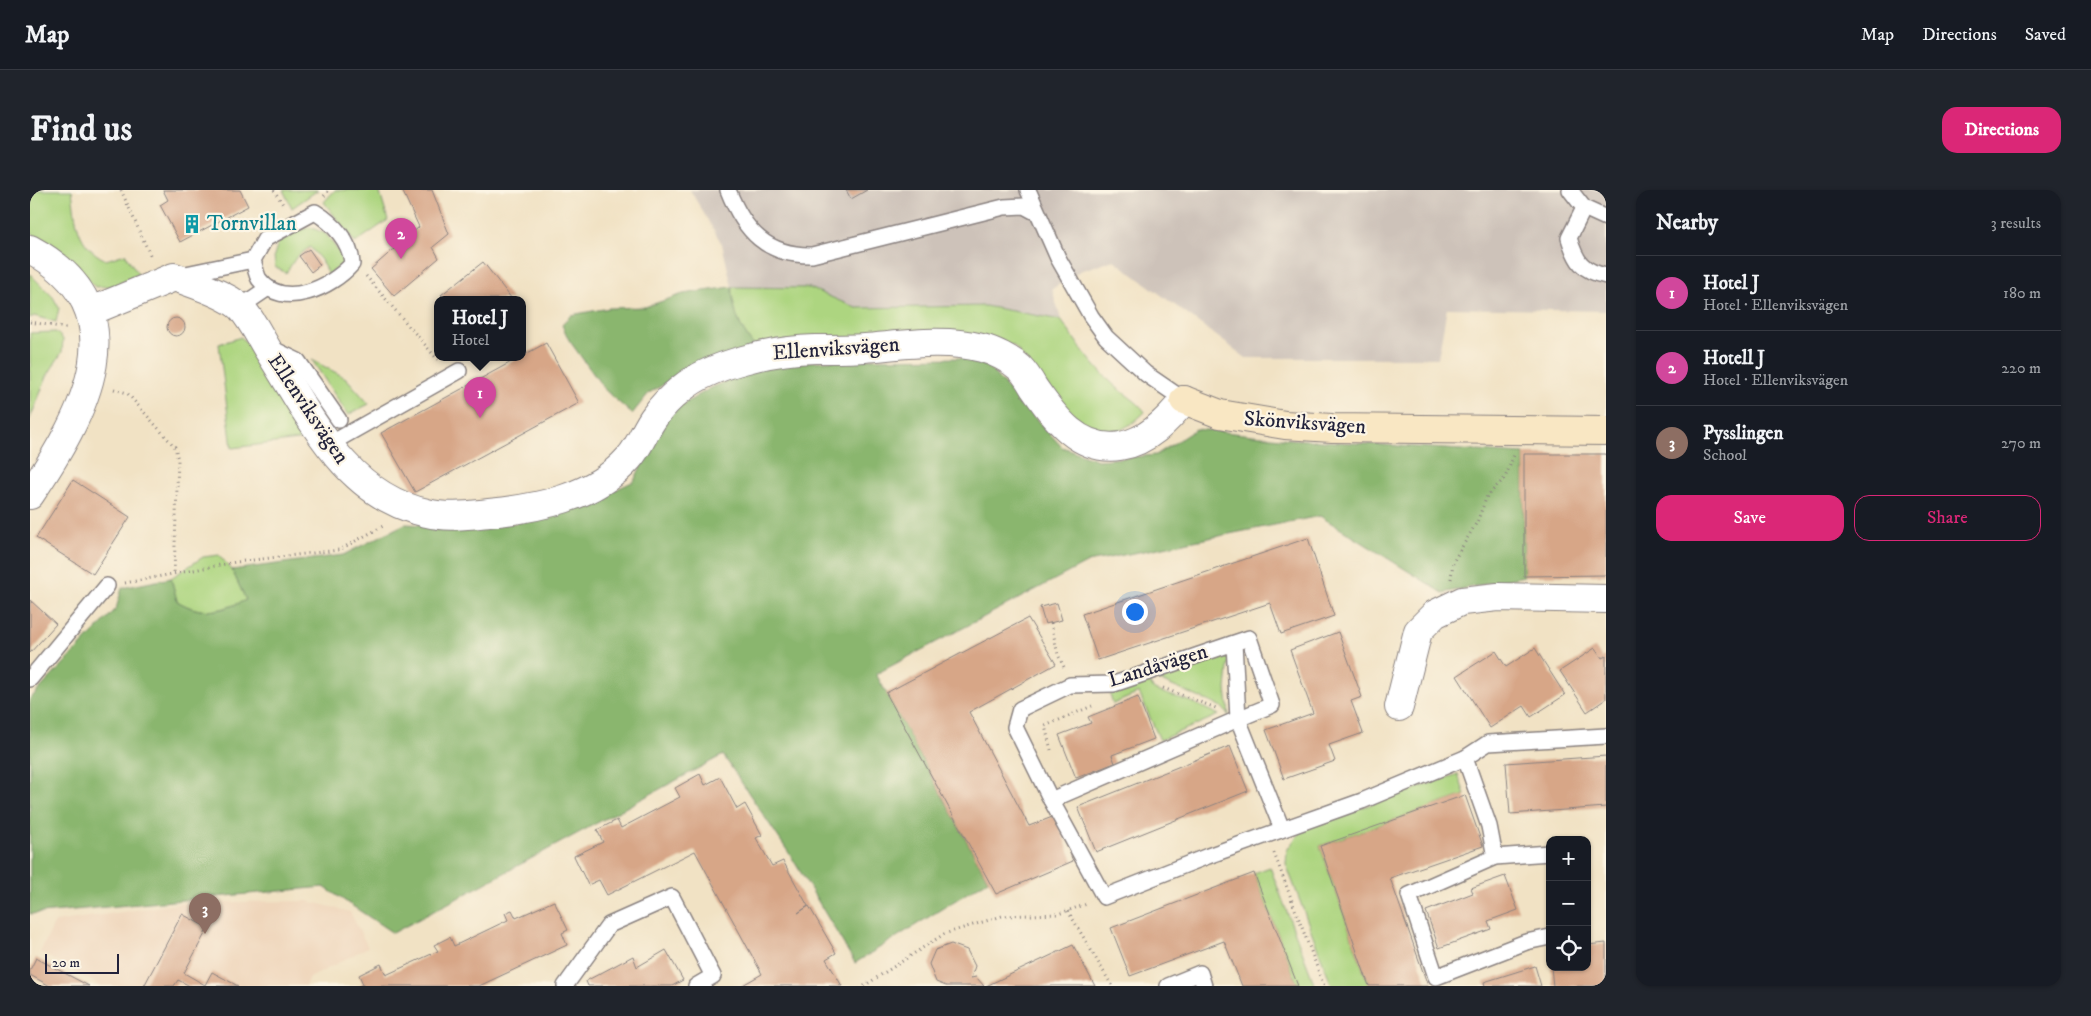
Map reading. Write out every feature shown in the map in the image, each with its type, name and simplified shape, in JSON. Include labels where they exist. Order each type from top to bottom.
[{"type":"street","points":[[30,249],[50,260],[72,281],[90,311],[95,345],[90,380],[64,439],[30,495]]},
{"type":"street","name":"Ellenviksvägen","points":[[174,277],[200,285],[240,307],[328,445],[345,467],[370,487],[428,514],[469,515],[517,510],[567,498],[614,473],[631,456],[654,417],[682,387],[702,376],[751,358],[778,351],[860,348],[917,343],[957,344],[983,348],[1006,358],[1020,368],[1056,418],[1085,443],[1108,448],[1130,444],[1146,436],[1170,418],[1184,400]]},
{"type":"street","points":[[90,311],[174,277]]},
{"type":"street","name":"Skönviksvägen","points":[[1184,400],[1220,414],[1285,425],[1332,428],[1606,431]]},
{"type":"street","points":[[1399,707],[1418,631],[1435,614],[1450,606],[1462,601],[1498,597],[1606,599]]},
{"type":"lane","points":[[728,190],[742,220],[754,235],[781,252],[794,256],[812,255],[1004,207],[1024,206],[1037,213]]},
{"type":"lane","name":"Skönviksvägen","points":[[1028,190],[1037,213],[1070,279],[1106,337],[1146,374],[1184,400]]},
{"type":"lane","points":[[1570,190],[1584,208],[1606,218]]},
{"type":"lane","points":[[1584,208],[1569,238],[1575,257],[1590,273],[1606,276]]},
{"type":"lane","points":[[315,212],[326,219],[341,235],[352,253],[352,264],[342,276],[322,287],[302,294],[287,294],[268,288],[258,278],[253,260],[265,239],[315,212]]},
{"type":"lane","points":[[174,277],[253,260]]},
{"type":"lane","points":[[240,307],[268,288]]},
{"type":"lane","points":[[266,345],[298,361],[339,420]]},
{"type":"lane","points":[[328,445],[455,373]]},
{"type":"lane","points":[[30,679],[107,586]]},
{"type":"lane","points":[[1051,800],[1272,704],[1249,638],[1234,643]]},
{"type":"lane","name":"Landåvägen","points":[[1104,897],[1051,800],[1016,727],[1020,709],[1073,685],[1114,684],[1234,643],[1235,720],[1282,829]]},
{"type":"lane","points":[[1104,897],[1282,829],[1362,801],[1465,758],[1488,743],[1606,736]]},
{"type":"lane","points":[[1465,758],[1490,826],[1494,857]]},
{"type":"lane","points":[[1546,853],[1494,857],[1409,895],[1436,977],[1526,942],[1546,938]]},
{"type":"lane","points":[[565,986],[610,926],[672,897],[716,981],[696,986]]},
{"type":"lane","points":[[1168,986],[1200,973],[1204,986]]},
{"type":"path","points":[[121,190],[152,259]]},
{"type":"path","points":[[274,190],[286,209]]},
{"type":"path","points":[[352,264],[363,273],[434,350]]},
{"type":"path","points":[[30,322],[64,327]]},
{"type":"path","points":[[444,361],[455,373]]},
{"type":"path","points":[[106,386],[127,394],[175,447],[178,460],[174,573]]},
{"type":"path","points":[[1450,606],[1448,592],[1453,562],[1477,522],[1487,496],[1505,478],[1515,453],[1514,429]]},
{"type":"path","points":[[107,586],[236,562],[339,550],[414,509]]},
{"type":"path","points":[[1051,623],[1058,655],[1073,685]]},
{"type":"path","points":[[1147,673],[1155,684],[1202,701],[1235,720]]},
{"type":"path","points":[[1041,779],[1051,751],[1045,726],[1099,702],[1114,684]]},
{"type":"path","points":[[1266,835],[1324,986]]},
{"type":"path","points":[[864,986],[944,934],[1002,916],[1058,914],[1104,897]]},
{"type":"path","points":[[1068,911],[1112,986]]},
{"type":"shaded area","points":[[690,190],[1606,190],[1606,311],[1447,308],[1438,358],[1246,358],[1114,260],[1082,270],[1052,289],[1061,320],[985,306],[856,308],[810,288],[732,287],[722,244]]},
{"type":"shaded area","points":[[308,901],[350,912],[368,947],[308,979],[305,986],[96,986],[97,984],[40,952],[55,922],[183,903]]},
{"type":"green space","points":[[30,190],[72,190],[76,221],[88,247],[106,260],[125,254],[138,274],[114,286],[95,287],[65,256],[30,232]]},
{"type":"green space","points":[[283,190],[318,190],[292,208]]},
{"type":"green space","points":[[335,190],[379,190],[388,220],[355,243],[324,202]]},
{"type":"green space","points":[[310,227],[326,234],[346,262],[328,275],[321,260],[310,247],[297,256],[286,273],[275,267],[274,255],[278,243],[297,231]]},
{"type":"green space","points":[[30,274],[53,297],[59,308],[56,322],[34,316],[30,318]]},
{"type":"green space","points":[[732,287],[810,288],[856,308],[985,306],[1061,320],[1098,369],[1145,412],[1133,423],[1113,434],[1091,433],[1075,419],[1014,346],[978,335],[754,346],[738,319]]},
{"type":"green space","points":[[732,287],[738,319],[754,346],[673,379],[649,393],[632,414],[605,390],[569,340],[562,325],[571,315],[609,308],[645,307],[683,294]]},
{"type":"green space","points":[[56,332],[63,339],[62,352],[47,376],[30,419],[30,368],[32,365],[30,364],[30,333]]},
{"type":"green space","points":[[241,337],[256,353],[305,429],[307,439],[232,448],[219,344]]},
{"type":"green space","points":[[967,358],[988,367],[1062,447],[1098,460],[1156,455],[1196,429],[1290,439],[1524,454],[1524,576],[1443,593],[1320,516],[1088,562],[876,674],[988,880],[855,963],[791,856],[723,755],[393,933],[324,887],[30,914],[30,699],[116,609],[122,588],[171,578],[177,601],[195,609],[219,610],[246,600],[232,570],[343,555],[405,524],[471,527],[517,523],[611,492],[634,481],[665,415],[709,389],[763,364],[865,359]]},
{"type":"green space","points":[[312,360],[346,378],[369,404],[348,415]]},
{"type":"green space","points":[[219,555],[232,570],[246,600],[211,611],[195,609],[177,601],[171,578],[203,557]]},
{"type":"green space","points":[[1223,654],[1229,657],[1226,689],[1229,716],[1222,707],[1158,680],[1157,676]]},
{"type":"green space","points":[[1147,678],[1154,690],[1191,702],[1219,715],[1160,740],[1139,693],[1113,704],[1110,695],[1117,686]]},
{"type":"green space","points":[[1458,774],[1465,795],[1320,846],[1369,986],[1332,986],[1286,864],[1287,850],[1303,828]]},
{"type":"green space","points":[[1270,867],[1315,986],[1298,986],[1254,873]]},
{"type":"building","name":"Tornvillan","points":[[163,190],[240,190],[248,206],[180,242],[160,205],[168,200]]},
{"type":"building","points":[[402,190],[432,190],[449,234],[433,247],[439,258],[394,296],[371,269],[419,227]]},
{"type":"building","points":[[846,190],[867,190],[851,199]]},
{"type":"building","points":[[309,249],[320,265],[311,272],[299,256]]},
{"type":"building","points":[[483,262],[510,296],[442,296]]},
{"type":"building","points":[[172,318],[180,318],[185,323],[183,334],[172,336],[167,331],[167,323]]},
{"type":"building","points":[[546,343],[579,403],[415,492],[381,433],[513,361],[526,361],[526,354]]},
{"type":"building","points":[[1524,454],[1606,454],[1606,575],[1524,576]]},
{"type":"building","points":[[73,480],[130,517],[93,574],[36,538]]},
{"type":"building","points":[[1308,538],[1334,616],[1281,634],[1270,603],[1098,660],[1082,614]]},
{"type":"building","points":[[30,600],[56,624],[30,653]]},
{"type":"building","points":[[1057,603],[1062,620],[1045,624],[1040,607]]},
{"type":"building","points":[[1028,618],[1056,664],[969,712],[1029,826],[1055,816],[1073,861],[996,894],[886,693]]},
{"type":"building","points":[[1338,632],[1362,697],[1351,701],[1363,733],[1329,745],[1335,761],[1284,779],[1266,730],[1313,713],[1290,650]]},
{"type":"building","points":[[1535,648],[1565,695],[1531,717],[1524,706],[1490,728],[1457,676],[1496,651],[1506,667]]},
{"type":"building","points":[[1595,648],[1602,658],[1606,656],[1606,699],[1587,712],[1560,671]]},
{"type":"building","points":[[1138,697],[1154,739],[1112,755],[1115,763],[1076,778],[1059,735],[1091,723],[1088,717]]},
{"type":"building","points":[[1230,746],[1248,791],[1096,852],[1078,807]]},
{"type":"building","points":[[1606,756],[1606,807],[1510,814],[1506,763]]},
{"type":"building","points":[[700,774],[705,785],[720,777],[737,809],[745,804],[762,835],[756,838],[772,866],[783,861],[808,906],[798,913],[809,906],[836,953],[826,959],[842,986],[741,986],[762,974],[695,851],[607,895],[599,880],[588,885],[574,856],[603,842],[597,830],[617,820],[621,828],[680,797],[675,788]]},
{"type":"building","points":[[1465,795],[1483,846],[1390,878],[1428,986],[1369,986],[1320,846]]},
{"type":"building","points":[[1254,873],[1298,986],[1242,986],[1224,941],[1130,976],[1111,928]]},
{"type":"building","points":[[1505,876],[1518,910],[1488,921],[1491,929],[1439,948],[1426,911],[1473,893],[1471,888]]},
{"type":"building","points":[[554,901],[568,930],[562,933],[567,945],[479,986],[359,986],[363,984],[359,975],[381,964],[386,975],[438,951],[434,945],[450,937],[454,946],[508,920],[505,913],[512,910],[516,918]]},
{"type":"building","points":[[182,914],[208,928],[184,973],[205,985],[212,972],[238,986],[190,986],[178,980],[174,986],[144,986]]},
{"type":"building","points":[[1606,943],[1606,986],[1553,986],[1551,971],[1591,971],[1591,945]]},
{"type":"building","points":[[951,944],[967,950],[975,966],[971,978],[976,977],[984,986],[946,986],[936,982],[929,964],[935,950]]},
{"type":"building","points":[[1073,945],[1095,986],[986,986]]},
{"type":"building","points":[[666,950],[683,980],[672,986],[588,986],[586,981],[633,956],[637,967]]},
{"type":"building","points":[[36,958],[89,986],[50,986],[30,975],[30,970]]},
{"type":"building","points":[[1535,966],[1541,986],[1485,986],[1484,982]]},
{"type":"place","name":"Tornvillan","points":[[192,224]]},
{"type":"place","name":"Hotell J","points":[[401,259]]},
{"type":"place","name":"Hotel J","points":[[480,418]]},
{"type":"place","name":"Pysslingen","points":[[205,934]]}]
